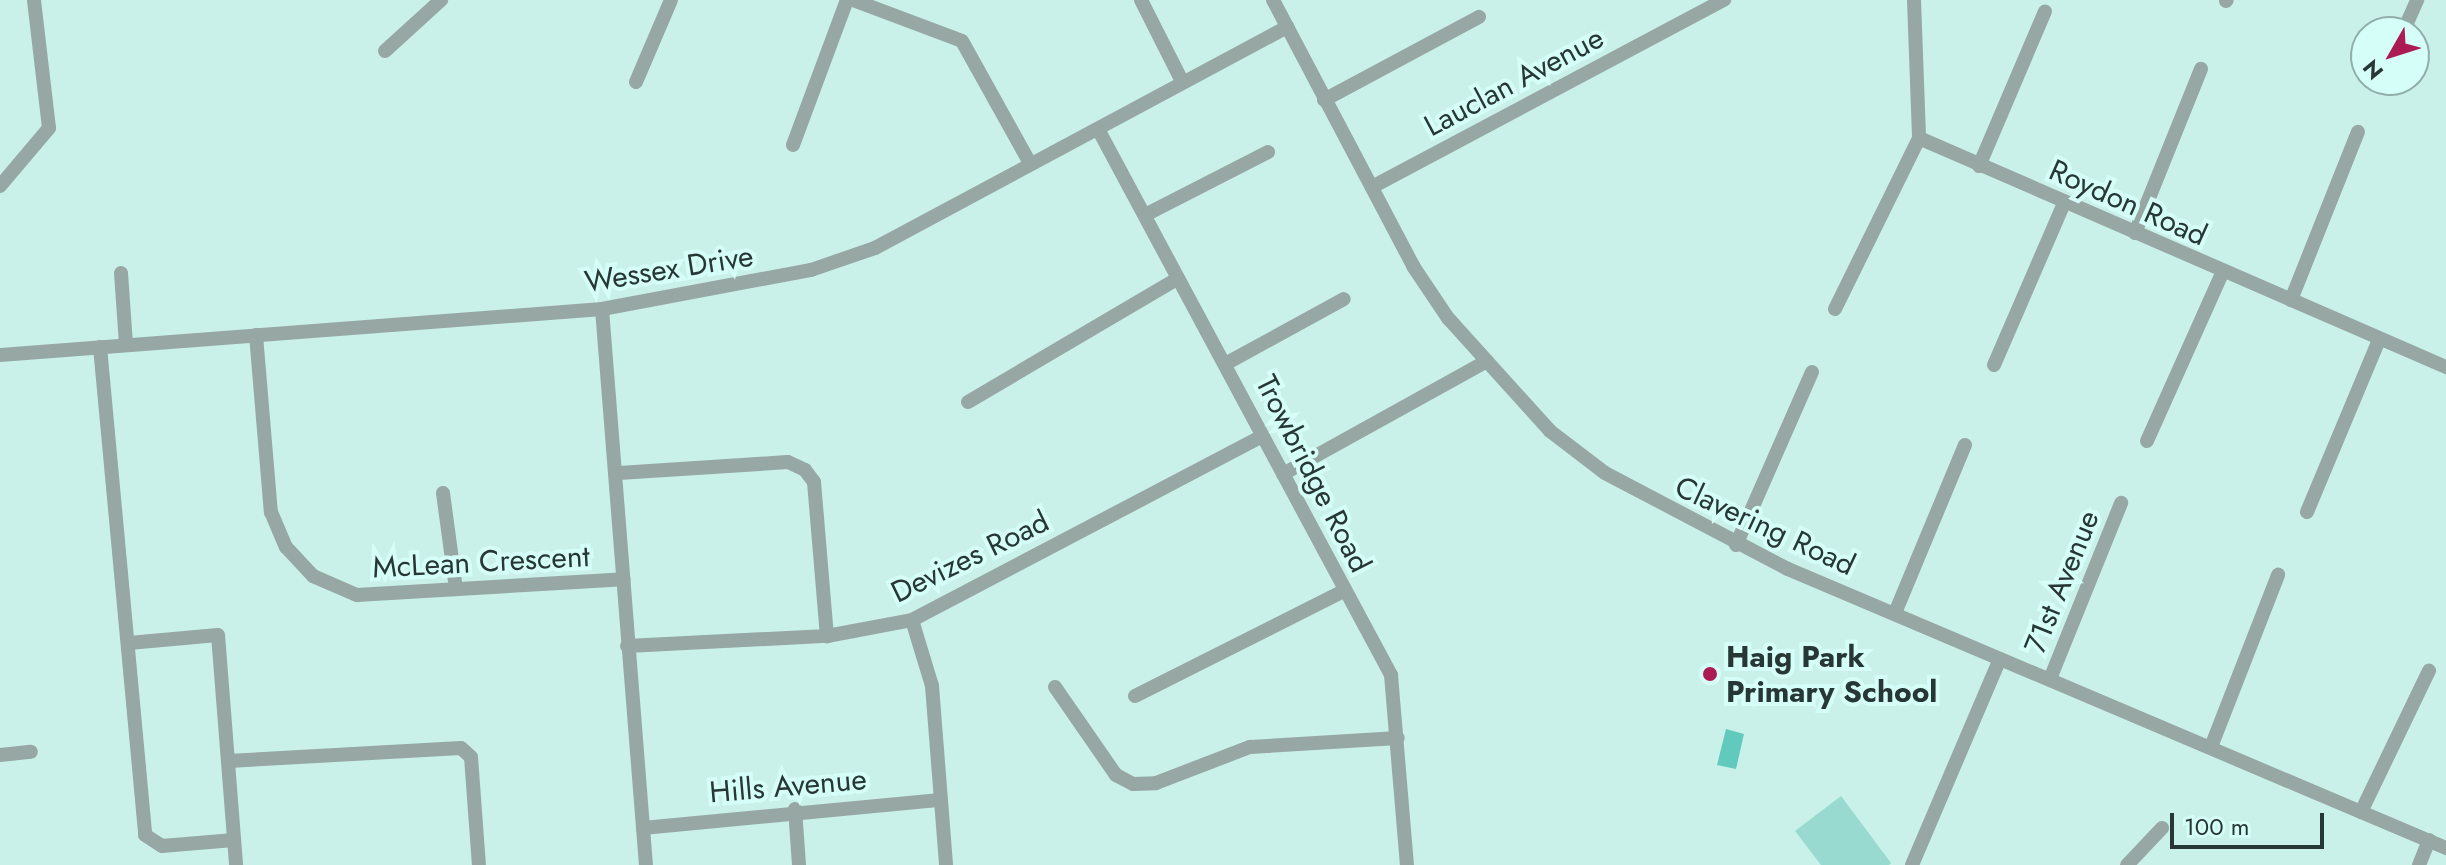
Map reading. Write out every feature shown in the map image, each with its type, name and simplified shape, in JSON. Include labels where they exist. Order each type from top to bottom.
[{"type":"street","points":[[0,186],[49,128],[34,0]]},
{"type":"street","points":[[385,51],[441,0]]},
{"type":"street","points":[[636,82],[671,0]]},
{"type":"street","points":[[793,145],[850,0],[962,41],[1030,163]]},
{"type":"street","points":[[1141,0],[1182,81]]},
{"type":"street","name":"Clavering Road","points":[[1273,0],[1413,266],[1487,361],[1550,431],[1605,473],[1736,545],[2446,848]]},
{"type":"street","name":"Lauclan Avenue","points":[[1372,187],[1724,0]]},
{"type":"street","points":[[1835,309],[1902,164],[1919,138],[1914,0]]},
{"type":"street","points":[[1979,166],[2045,11]]},
{"type":"street","points":[[1324,100],[1479,17]]},
{"type":"street","name":"Wessex Drive","points":[[0,355],[602,309],[847,260],[1287,27]]},
{"type":"street","points":[[2135,233],[2201,69]]},
{"type":"street","name":"Trowbridge Road","points":[[1098,129],[1147,214],[1177,279],[1227,363],[1344,591],[1391,675],[1407,865]]},
{"type":"street","points":[[2291,300],[2358,132]]},
{"type":"street","name":"Roydon Road","points":[[1919,138],[2222,273],[2446,367]]},
{"type":"street","points":[[1147,214],[1268,152]]},
{"type":"street","points":[[1994,365],[2064,203]]},
{"type":"street","points":[[121,273],[126,345]]},
{"type":"street","points":[[2147,441],[2222,273]]},
{"type":"street","points":[[968,402],[1177,279]]},
{"type":"street","points":[[1227,363],[1344,299]]},
{"type":"street","points":[[602,309],[619,473],[627,646],[646,865]]},
{"type":"street","name":"McLean Crescent","points":[[256,335],[271,512],[286,547],[313,576],[357,595],[624,579]]},
{"type":"street","points":[[2307,512],[2379,340]]},
{"type":"street","points":[[100,347],[145,835],[162,846],[234,840]]},
{"type":"street","points":[[1283,474],[1487,361]]},
{"type":"street","points":[[1736,545],[1812,372]]},
{"type":"street","name":"Devizes Road","points":[[627,646],[827,636],[912,620],[1263,436]]},
{"type":"street","points":[[1895,613],[1965,445]]},
{"type":"street","points":[[619,473],[788,462],[805,470],[814,482],[827,636]]},
{"type":"street","points":[[443,493],[456,589]]},
{"type":"street","name":"71st Avenue","points":[[2050,679],[2121,503]]},
{"type":"street","points":[[2211,747],[2278,575]]},
{"type":"street","points":[[1135,696],[1344,591]]},
{"type":"street","points":[[912,620],[932,686],[938,800],[946,865]]},
{"type":"street","points":[[129,643],[218,635],[236,865]]},
{"type":"street","points":[[1912,865],[2000,659]]},
{"type":"street","points":[[2361,812],[2429,671]]},
{"type":"street","points":[[1055,687],[1116,775],[1133,784],[1156,783],[1250,747],[1398,738]]},
{"type":"street","points":[[228,761],[461,748],[471,757],[479,865]]},
{"type":"street","points":[[0,755],[31,752]]},
{"type":"street","name":"Hills Avenue","points":[[643,828],[795,809],[938,800]]},
{"type":"street","points":[[795,809],[799,865]]},
{"type":"street","points":[[2127,865],[2162,828]]},
{"type":"street","points":[[2419,865],[2429,840]]},
{"type":"shaded area","points":[[1726,729],[1744,734],[1736,769],[1717,765]]},
{"type":"shaded area","points":[[1841,796],[1891,863],[1889,865],[1821,865],[1795,831]]},
{"type":"place","name":"Haig Park Primary School","points":[[1710,674]]}]
